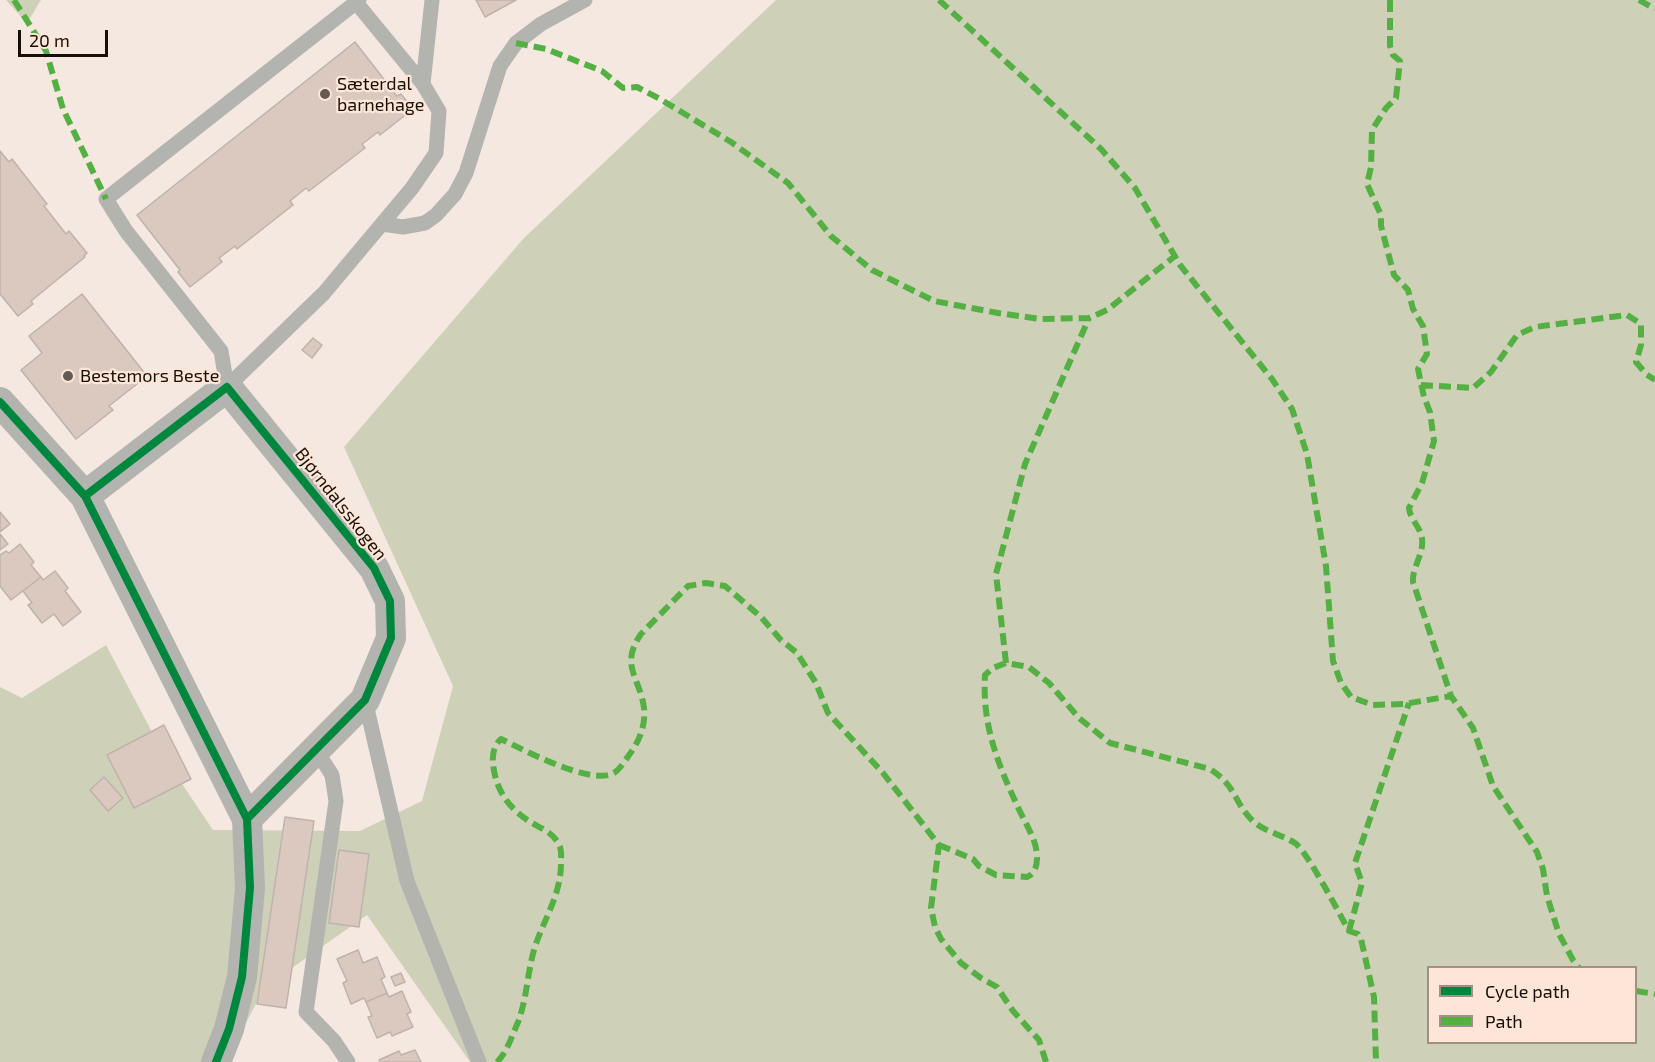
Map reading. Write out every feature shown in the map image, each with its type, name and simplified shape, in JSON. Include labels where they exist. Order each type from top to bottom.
[{"type":"street","points":[[85,496],[227,387]]},
{"type":"street","name":"Bjørndalsskogen","points":[[227,387],[374,568],[390,601],[391,638],[365,700],[247,819]]},
{"type":"street","points":[[0,402],[85,496],[247,819],[250,888],[242,977],[229,1029],[216,1062]]},
{"type":"lane","points":[[423,84],[432,0]]},
{"type":"lane","points":[[382,224],[403,227],[424,223],[436,215],[455,194],[466,173],[500,66],[516,43],[541,24],[585,0]]},
{"type":"lane","points":[[227,387],[324,293],[412,188],[436,153],[439,111],[423,84],[357,1]]},
{"type":"lane","name":"Bjørndalsskogen","points":[[227,387],[221,351],[126,231],[106,199],[357,1]]},
{"type":"lane","points":[[365,700],[408,881],[479,1062]]},
{"type":"lane","points":[[316,750],[332,775],[336,801],[306,1012],[334,1041],[348,1062]]},
{"type":"green space","points":[[6,0],[41,0],[27,23]]},
{"type":"green space","points":[[776,0],[1655,0],[1655,1062],[470,1062],[367,915],[265,987],[225,1062],[0,1062],[0,687],[22,698],[106,645],[170,766],[213,830],[360,831],[422,801],[453,686],[344,447],[524,238]]},
{"type":"building","points":[[476,0],[516,0],[485,17]]},
{"type":"building","points":[[355,42],[397,96],[401,94],[413,109],[380,135],[378,132],[362,144],[365,148],[309,191],[306,188],[290,201],[293,205],[237,249],[235,246],[219,258],[222,262],[190,287],[178,272],[180,270],[137,215]]},
{"type":"building","points":[[0,151],[9,162],[12,159],[47,204],[44,206],[66,234],[69,231],[87,253],[31,301],[33,304],[18,316],[0,294]]},
{"type":"building","points":[[82,294],[147,376],[109,406],[113,410],[76,439],[21,370],[42,353],[29,336]]},
{"type":"building","points":[[313,338],[322,345],[312,358],[302,350]]},
{"type":"building","points":[[0,512],[10,524],[0,532]]},
{"type":"building","points":[[0,534],[8,544],[0,550]]},
{"type":"building","points":[[20,544],[34,562],[31,565],[41,577],[11,600],[0,586],[0,555],[6,551],[9,553]]},
{"type":"building","points":[[55,571],[68,588],[65,591],[81,612],[63,626],[54,614],[42,623],[28,605],[32,603],[23,591],[41,577],[43,580]]},
{"type":"building","points":[[164,725],[191,779],[134,808],[107,755]]},
{"type":"building","points":[[104,777],[123,798],[108,811],[90,790]]},
{"type":"building","points":[[285,817],[314,821],[286,1008],[257,1004]]},
{"type":"building","points":[[339,850],[369,854],[359,927],[329,923]]},
{"type":"building","points":[[358,950],[363,963],[377,957],[385,977],[381,979],[387,993],[366,1002],[364,998],[351,1004],[343,983],[347,981],[337,959]]},
{"type":"building","points":[[401,973],[405,982],[395,986],[391,977]]},
{"type":"building","points":[[402,991],[411,1012],[407,1014],[413,1027],[392,1036],[390,1032],[377,1038],[368,1017],[372,1016],[366,1002],[387,993],[389,997]]},
{"type":"building","points":[[415,1050],[421,1062],[380,1062],[379,1060],[399,1051],[401,1055]]},
{"type":"marked path","points":[[14,0],[46,51],[63,109],[106,199]]},
{"type":"marked path","points":[[939,0],[1101,149],[1135,188],[1180,265],[1272,379],[1292,409],[1307,454],[1326,566],[1333,661],[1341,683],[1351,697],[1373,705],[1404,704],[1451,696]]},
{"type":"marked path","points":[[1390,0],[1390,46],[1393,55],[1400,61],[1396,98],[1386,108],[1372,130],[1371,167],[1367,184],[1381,215],[1381,226],[1394,275],[1408,290],[1413,309],[1423,326],[1427,354],[1418,369],[1430,412],[1434,441],[1422,483],[1409,508],[1422,539],[1413,582],[1451,696],[1473,728],[1493,786],[1537,852],[1559,934],[1578,966]]},
{"type":"marked path","points":[[1639,0],[1655,9]]},
{"type":"marked path","points":[[516,43],[546,49],[602,71],[623,88],[637,87],[731,142],[788,183],[831,236],[872,270],[934,301],[1040,319],[1089,318],[1107,310],[1175,256]]},
{"type":"marked path","points":[[1421,385],[1473,388],[1491,372],[1517,335],[1535,327],[1627,315],[1641,324],[1641,345],[1636,362],[1646,374],[1655,380]]},
{"type":"marked path","points":[[1006,663],[996,574],[1025,464],[1089,318]]},
{"type":"marked path","points":[[497,1062],[507,1048],[520,1016],[534,950],[558,886],[561,856],[560,847],[554,837],[524,818],[505,798],[495,774],[493,761],[495,747],[501,739],[574,771],[603,776],[614,773],[636,745],[644,721],[642,697],[631,663],[635,645],[641,634],[688,586],[706,583],[725,586],[761,617],[780,639],[797,653],[816,683],[828,713],[883,773],[939,845],[931,908],[935,927],[941,939],[961,963],[997,987],[1013,1011],[1039,1040],[1046,1062]]},
{"type":"marked path","points":[[939,845],[973,859],[979,866],[996,875],[1027,877],[1035,869],[1037,856],[1035,843],[997,758],[986,710],[985,693],[985,675],[993,668],[1006,663],[1029,667],[1049,683],[1079,718],[1110,743],[1210,769],[1231,788],[1242,809],[1254,822],[1295,843],[1300,848],[1349,931],[1358,934],[1361,939],[1374,997],[1376,1062]]},
{"type":"marked path","points":[[1349,931],[1362,883],[1355,863],[1409,703]]},
{"type":"marked path","points":[[1637,991],[1655,994]]},
{"type":"cycle path","points":[[85,496],[227,387],[374,568],[390,601],[391,638],[365,700],[247,819]]},
{"type":"cycle path","points":[[0,402],[85,496],[247,819],[250,888],[242,977],[229,1029],[216,1062]]},
{"type":"place","name":"Sæterdal barnehage","points":[[325,94]]},
{"type":"place","name":"Bestemors Beste","points":[[68,376]]}]
